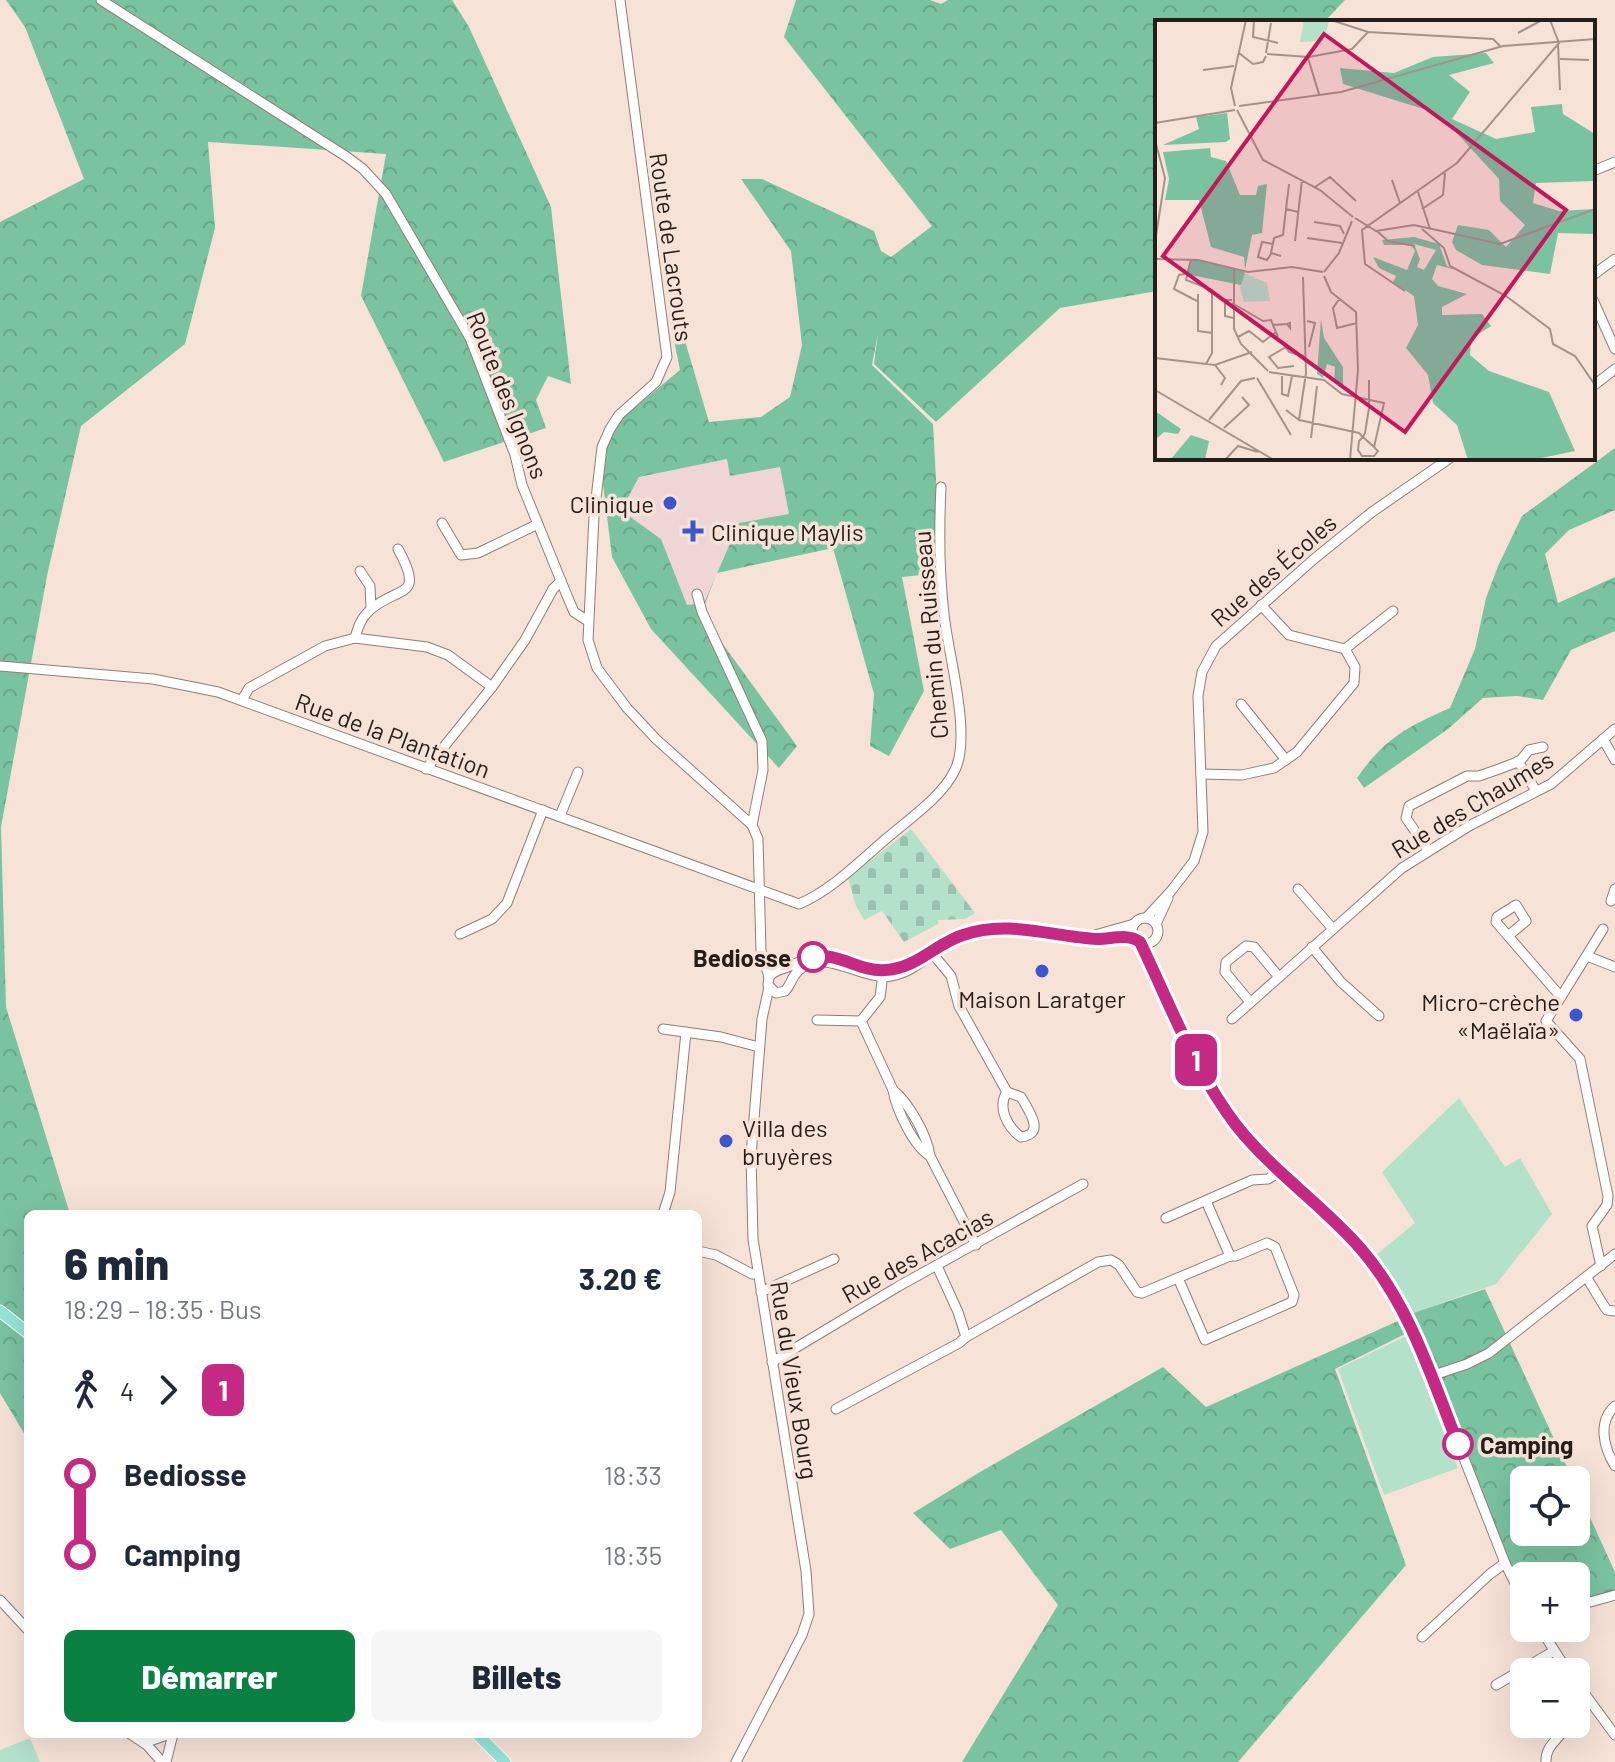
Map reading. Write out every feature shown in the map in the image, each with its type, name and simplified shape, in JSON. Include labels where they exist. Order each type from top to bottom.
[{"type":"main road","points":[[0,1311],[24,1330]]},
{"type":"main road","points":[[481,1738],[505,1762]]},
{"type":"street","name":"Route des Ignons","points":[[101,0],[347,157],[386,194],[470,338],[538,524],[574,612],[588,621],[591,655],[608,685],[656,739],[752,825]]},
{"type":"street","name":"Route de Lacrouts","points":[[588,621],[595,504],[602,447],[619,415],[656,382],[667,357],[620,0]]},
{"type":"street","points":[[1595,170],[1615,162]]},
{"type":"street","points":[[1595,274],[1615,259]]},
{"type":"street","points":[[1595,304],[1615,349]]},
{"type":"street","points":[[1595,384],[1615,369]]},
{"type":"street","name":"Rue des Écoles","points":[[1146,918],[1194,861],[1203,832],[1198,696],[1202,672],[1216,646],[1372,512],[1447,460]]},
{"type":"street","name":"Chemin du Ruisseau","points":[[760,890],[799,904],[813,898],[936,796],[955,771],[962,744],[944,614],[939,542],[941,487]]},
{"type":"street","points":[[442,523],[461,555],[478,553],[538,524]]},
{"type":"street","points":[[355,638],[361,621],[371,608],[406,588],[411,579],[398,549]]},
{"type":"street","points":[[360,571],[370,586],[371,608]]},
{"type":"street","points":[[426,769],[492,687],[561,581]]},
{"type":"street","points":[[697,594],[702,612],[762,741],[763,770],[752,825],[758,839],[761,951],[779,993]]},
{"type":"street","points":[[1201,774],[1242,775],[1274,768],[1297,752],[1354,683],[1355,667],[1345,649],[1289,635],[1261,605]]},
{"type":"street","points":[[1345,649],[1393,611]]},
{"type":"street","points":[[242,700],[249,688],[261,681],[325,646],[355,638],[427,647],[448,655],[492,687]]},
{"type":"street","name":"Rue de la Plantation","points":[[0,666],[153,679],[199,687],[242,700],[760,890]]},
{"type":"street","points":[[1241,704],[1286,760]]},
{"type":"street","name":"Rue des Chaumes","points":[[1232,1019],[1402,868],[1428,850],[1551,784],[1615,729]]},
{"type":"street","points":[[1603,739],[1615,760]]},
{"type":"street","points":[[1428,850],[1406,818],[1409,806],[1467,776],[1479,776],[1518,761],[1529,750],[1543,747]]},
{"type":"street","points":[[1518,761],[1536,791]]},
{"type":"street","points":[[560,816],[578,772]]},
{"type":"street","points":[[460,934],[492,919],[507,903],[543,810]]},
{"type":"street","points":[[1298,889],[1333,929]]},
{"type":"street","points":[[1611,901],[1615,889]]},
{"type":"street","name":"Rue des Écoles","points":[[1156,924],[1171,891]]},
{"type":"street","points":[[1083,937],[1146,918],[1156,924],[1158,931],[1153,941],[1156,975]]},
{"type":"street","points":[[1134,924],[1133,933],[1218,1099],[1253,1146],[1345,1232],[1405,1310],[1510,1573]]},
{"type":"street","points":[[762,1019],[779,993],[788,989],[791,980],[802,968],[823,962],[862,974],[900,974],[956,938],[991,929],[1037,930],[1083,937],[1153,941]]},
{"type":"street","points":[[1601,1266],[1591,1232],[1607,1205],[1608,1196],[1580,1059],[1546,1021],[1603,929]]},
{"type":"street","points":[[1508,936],[1561,997]]},
{"type":"street","points":[[1250,1002],[1225,972],[1226,962],[1246,946],[1254,947],[1279,977]]},
{"type":"street","points":[[1312,947],[1341,982],[1379,1016]]},
{"type":"street","points":[[774,976],[812,957],[824,955],[883,974]]},
{"type":"street","points":[[928,956],[951,976],[959,1006],[1007,1092],[1021,1097],[1035,1123],[1029,1135],[1021,1137],[1015,1133],[1002,1108],[1007,1092]]},
{"type":"street","points":[[1587,956],[1615,967]]},
{"type":"street","points":[[774,976],[788,973],[791,980]]},
{"type":"street","points":[[861,1021],[880,997],[883,974]]},
{"type":"street","name":"Rue du Vieux Bourg","points":[[736,1762],[802,1635],[809,1614],[806,1571],[753,1239],[751,1156],[759,1047],[762,1019],[774,976]]},
{"type":"street","points":[[817,1020],[861,1021]]},
{"type":"street","points":[[861,1021],[893,1090],[895,1103],[921,1151],[930,1156],[976,1245]]},
{"type":"street","points":[[663,1029],[721,1037],[759,1047]]},
{"type":"street","points":[[664,1210],[670,1192],[686,1032]]},
{"type":"street","points":[[1166,1218],[1252,1180],[1268,1179],[1279,1172]]},
{"type":"street","name":"Rue des Acacias","points":[[772,1362],[1083,1184]]},
{"type":"street","points":[[1206,1201],[1230,1256]]},
{"type":"street","points":[[836,1409],[1105,1260],[1119,1265],[1137,1292],[1142,1293],[1230,1256],[1267,1243],[1275,1247],[1294,1295],[1292,1302],[1205,1340],[1178,1278]]},
{"type":"street","points":[[702,1252],[758,1274]]},
{"type":"street","points":[[1431,1376],[1489,1353],[1615,1254]]},
{"type":"street","points":[[761,1292],[834,1259]]},
{"type":"street","points":[[937,1266],[966,1337]]},
{"type":"street","points":[[1587,1278],[1607,1310],[1615,1311]]},
{"type":"street","points":[[1615,1406],[1607,1417],[1604,1436],[1615,1466]]},
{"type":"street","points":[[1422,1637],[1505,1563]]},
{"type":"street","points":[[1590,1602],[1615,1595]]},
{"type":"street","points":[[0,1600],[24,1626]]},
{"type":"street","points":[[1549,1642],[1559,1658]]},
{"type":"street","points":[[1496,1685],[1554,1651]]},
{"type":"street","points":[[1590,1706],[1615,1735]]},
{"type":"street","points":[[136,1738],[164,1762],[170,1738]]},
{"type":"street","points":[[144,1743],[159,1738]]},
{"type":"street","points":[[1546,1762],[1547,1749],[1558,1738]]},
{"type":"shaded area","name":"Clinique Maylis","points":[[727,459],[731,476],[780,467],[789,514],[739,523],[704,603],[687,606],[661,539],[629,516],[624,505],[639,477]]},
{"type":"green space","points":[[6,0],[452,0],[469,27],[551,207],[571,384],[548,376],[536,400],[546,428],[444,462],[361,296],[386,154],[208,142],[215,228],[185,344],[81,426],[47,576],[1,827],[6,1007],[69,1210],[24,1210],[24,1433],[0,1393],[0,222],[84,179],[25,27]]},
{"type":"green space","points":[[796,0],[930,0],[941,4],[948,0],[1345,0],[1326,20],[1155,20],[1155,291],[1060,308],[936,422],[874,364],[878,334],[872,365],[933,424],[941,573],[902,577],[924,691],[889,756],[870,746],[874,694],[833,548],[717,573],[739,523],[789,514],[780,467],[730,476],[727,459],[639,477],[624,505],[629,516],[661,539],[687,605],[704,603],[716,576],[701,614],[797,746],[779,768],[651,629],[612,557],[603,484],[604,449],[622,418],[680,370],[669,315],[677,314],[709,422],[761,417],[790,397],[802,345],[791,251],[741,179],[762,179],[874,231],[881,251],[891,257],[932,226],[784,37]]},
{"type":"green space","points":[[1615,448],[1615,510],[1569,530],[1545,554],[1558,603],[1615,577],[1615,631],[1571,650],[1543,700],[1517,696],[1483,698],[1448,729],[1364,788],[1357,778],[1387,743],[1421,721],[1450,708],[1475,649],[1486,598],[1498,566],[1522,516]]},
{"type":"green space","points":[[911,829],[975,913],[965,919],[938,920],[938,924],[904,942],[882,911],[864,920],[856,906],[848,878]]},
{"type":"green space","points":[[1459,1098],[1505,1167],[1520,1158],[1552,1214],[1496,1284],[1413,1313],[1376,1255],[1415,1223],[1382,1172]]},
{"type":"green space","points":[[1485,1289],[1567,1466],[1510,1466],[1510,1546],[1590,1546],[1590,1518],[1615,1572],[1615,1590],[1590,1598],[1590,1562],[1510,1563],[1410,1314]]},
{"type":"green space","points":[[1398,1321],[1405,1334],[1335,1369],[1406,1565],[1238,1762],[962,1762],[1058,1605],[1001,1530],[950,1549],[913,1513],[1163,1367],[1206,1407]]},
{"type":"green space","points":[[1406,1336],[1458,1468],[1384,1495],[1338,1369]]},
{"type":"green space","points":[[30,1738],[40,1762],[0,1762],[0,1750]]},
{"type":"bus line","name":"1","points":[[813,957],[833,956],[870,970],[892,969],[924,958],[946,942],[991,929],[1037,930],[1100,939],[1135,938],[1140,942],[1202,1073],[1223,1107],[1253,1146],[1345,1232],[1391,1288],[1405,1310],[1458,1444]]},
{"type":"place","name":"Clinique","points":[[670,503]]},
{"type":"place","name":"Clinique Maylis","points":[[693,531]]},
{"type":"place","name":"Bediosse","points":[[813,957]]},
{"type":"place","name":"Maison Laratger","points":[[1042,971]]},
{"type":"place","name":"Micro-crèche «Maëlaïa»","points":[[1576,1015]]},
{"type":"place","name":"Villa des bruyères","points":[[726,1141]]},
{"type":"place","name":"Camping","points":[[1458,1444]]}]
